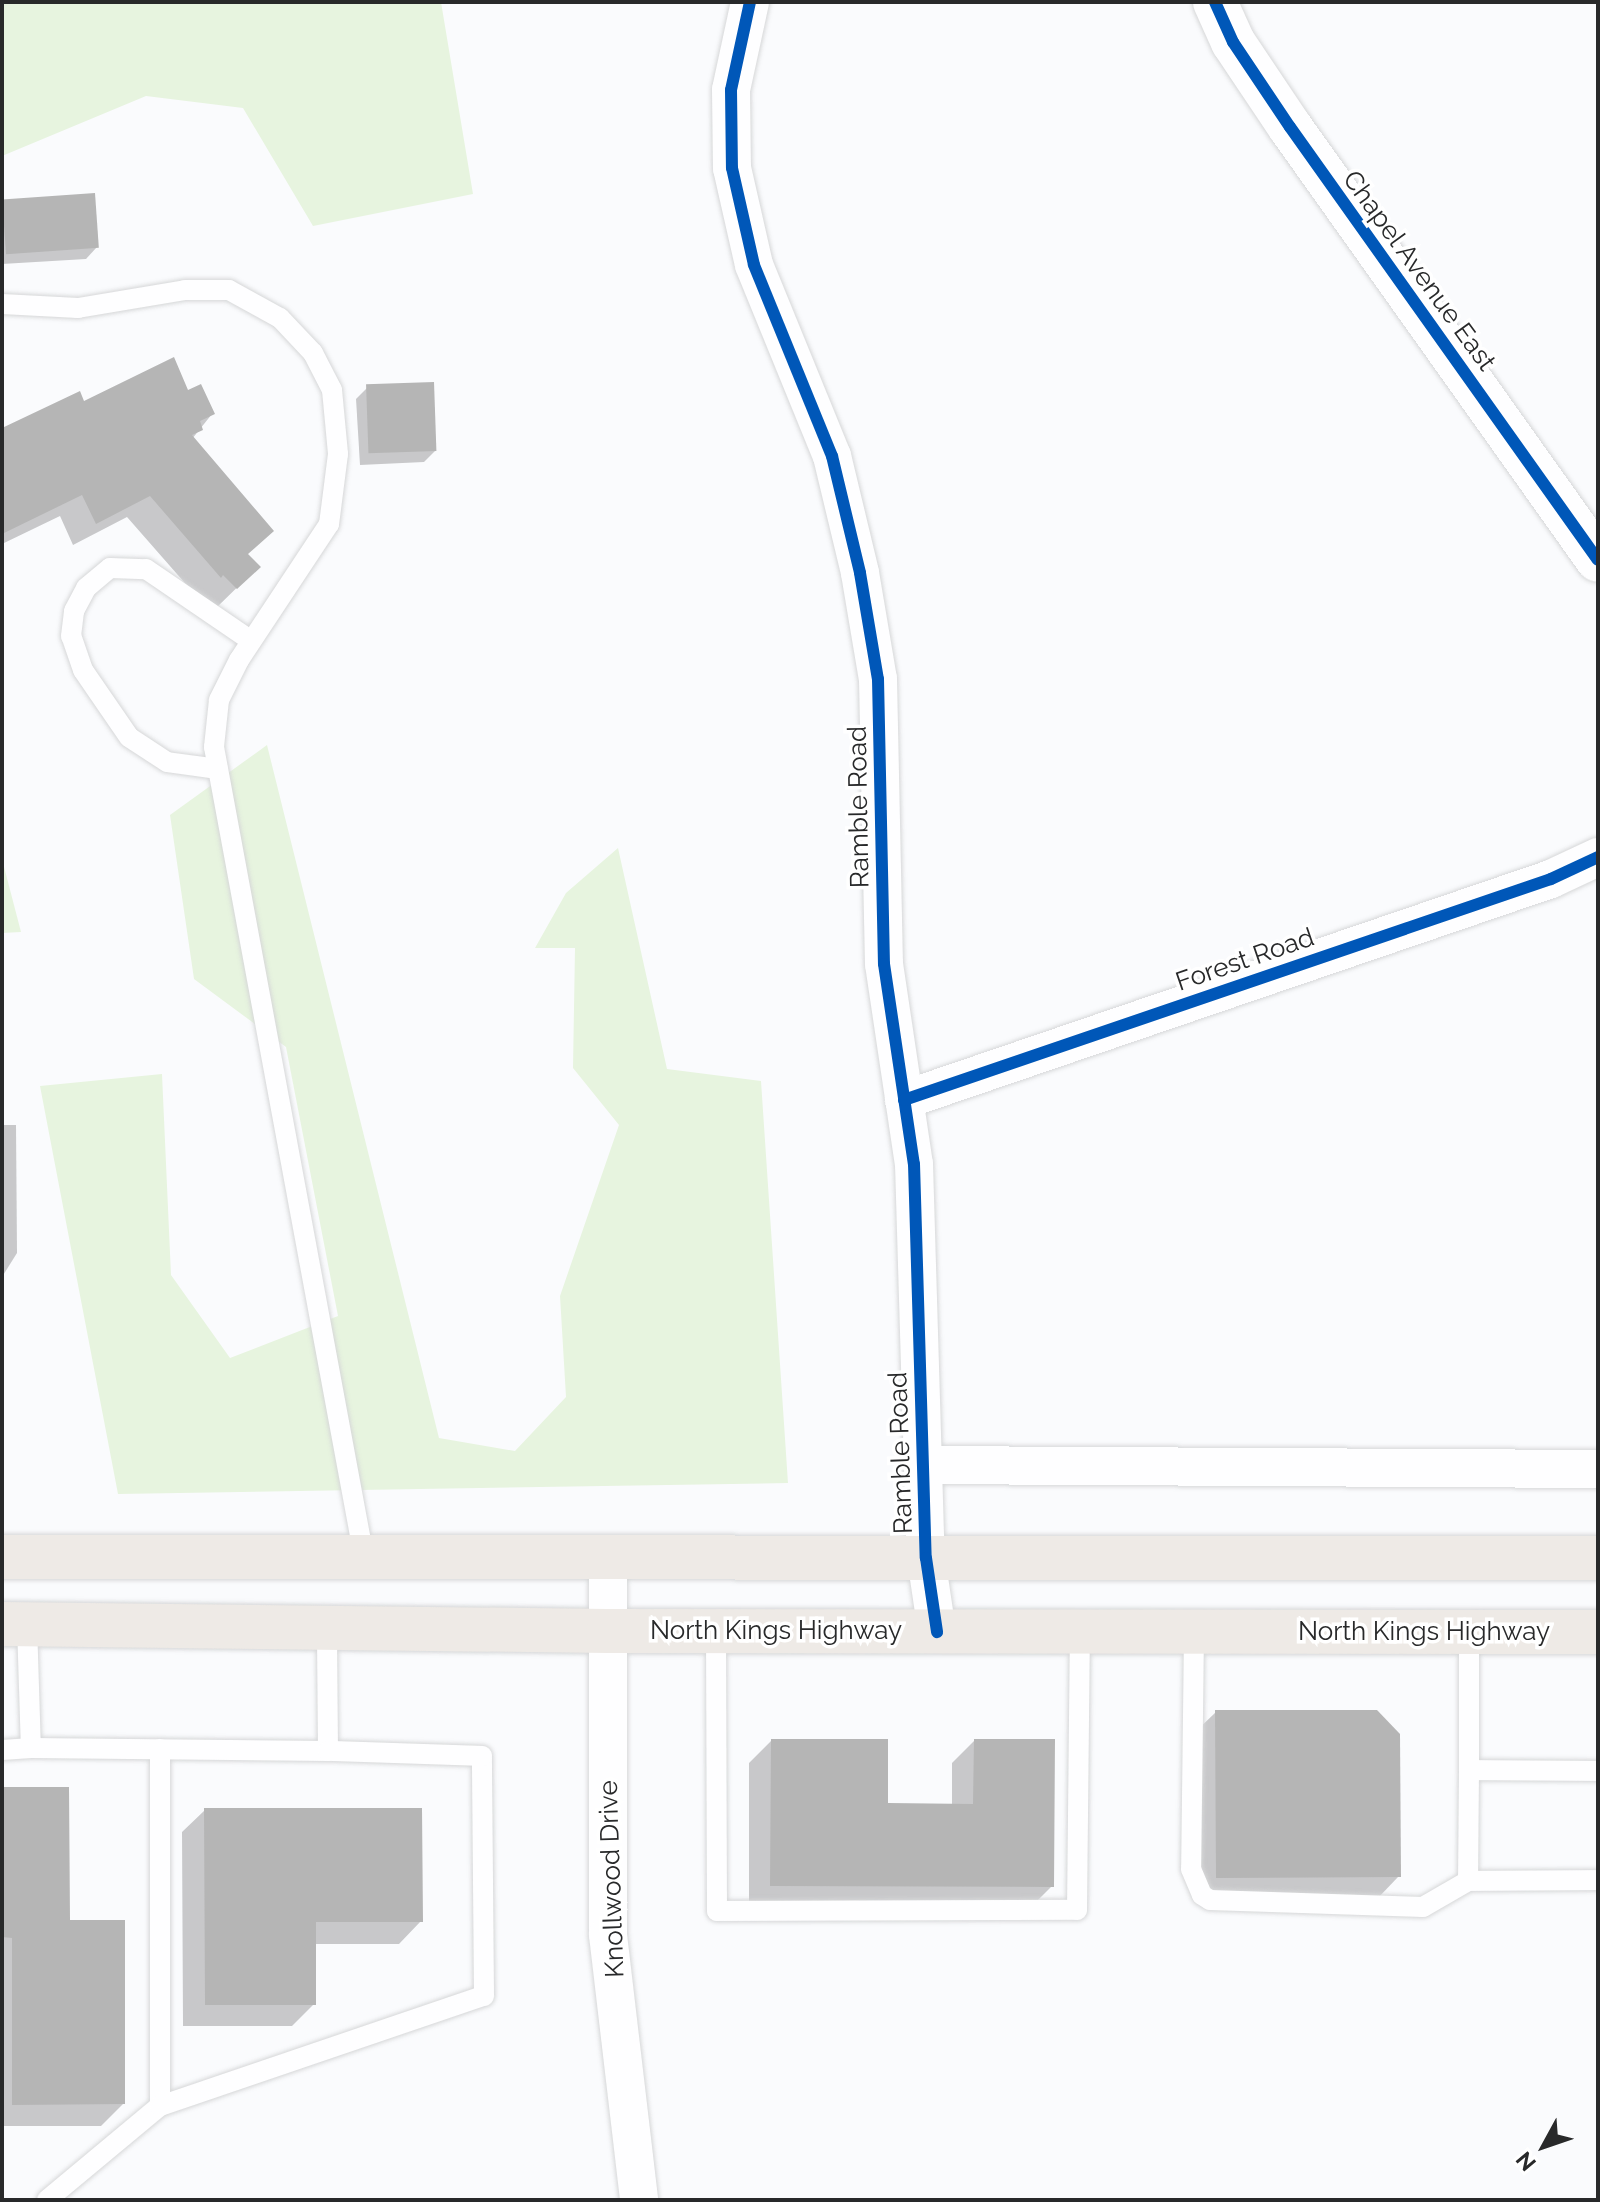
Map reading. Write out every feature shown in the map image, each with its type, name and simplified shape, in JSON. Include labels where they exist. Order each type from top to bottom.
[{"type":"main road","points":[[2,1557],[1598,1558]]},
{"type":"main road","name":"North Kings Highway","points":[[14,1624],[608,1631],[1598,1632]]},
{"type":"street","name":"Ramble Road","points":[[750,2],[731,90],[732,168],[754,265],[832,456],[860,573],[878,679],[884,964],[914,1164],[926,1558],[937,1632]]},
{"type":"street","name":"Chapel Avenue East","points":[[1215,2],[1233,42],[1290,127],[1598,560]]},
{"type":"street","name":"Forest Road","points":[[904,1100],[1551,879],[1598,857]]},
{"type":"street","points":[[923,1465],[1598,1469]]},
{"type":"street","name":"Knollwood Drive","points":[[608,1558],[608,1935],[639,2200]]},
{"type":"lane","points":[[2,304],[78,308],[185,290],[229,290],[280,318],[313,353],[332,390],[338,454],[329,524],[250,640],[219,700],[214,747],[364,1557]]},
{"type":"lane","points":[[218,769],[167,762],[129,737],[83,670],[71,636],[74,611],[86,588],[110,568],[146,569],[250,640]]},
{"type":"lane","points":[[14,1624],[31,1748]]},
{"type":"lane","points":[[327,1628],[328,1751]]},
{"type":"lane","points":[[716,1631],[717,1911],[1077,1910],[1080,1633]]},
{"type":"lane","points":[[1468,1881],[1469,1632]]},
{"type":"lane","points":[[1194,1633],[1191,1869],[1202,1895],[1210,1900],[1423,1907],[1468,1881],[1598,1880]]},
{"type":"lane","points":[[160,1749],[160,2106]]},
{"type":"lane","points":[[2,1750],[328,1751],[482,1756],[484,1996],[160,2106],[47,2200]]},
{"type":"lane","points":[[1469,1770],[1598,1771]]},
{"type":"green space","points":[[2,2],[441,2],[473,194],[313,226],[243,108],[146,96],[2,156]]},
{"type":"green space","points":[[267,745],[439,1438],[515,1451],[566,1397],[560,1296],[619,1125],[573,1068],[575,948],[535,948],[566,893],[618,848],[667,1069],[761,1081],[788,1483],[118,1494],[40,1086],[162,1074],[171,1275],[230,1358],[338,1316],[286,1047],[194,979],[170,815]]},
{"type":"green space","points":[[2,859],[21,932],[2,933]]},
{"type":"building","points":[[95,193],[99,248],[6,254],[2,199]]},
{"type":"building","points":[[174,357],[188,390],[201,384],[215,414],[200,421],[203,430],[192,435],[274,531],[248,554],[261,567],[237,589],[223,575],[221,578],[150,496],[96,524],[82,495],[2,534],[2,428],[80,391],[84,401]]},
{"type":"building","points":[[434,382],[436,451],[368,453],[366,384]]},
{"type":"building","points":[[1215,1710],[1377,1710],[1400,1734],[1401,1877],[1216,1878]]},
{"type":"building","points":[[771,1739],[888,1739],[888,1803],[973,1804],[974,1739],[1055,1739],[1054,1887],[770,1886]]},
{"type":"building","points":[[2,1787],[69,1787],[70,1920],[125,1920],[125,2104],[12,2105],[12,1938],[2,1937]]},
{"type":"building","points":[[204,1808],[422,1808],[423,1922],[316,1922],[316,2005],[205,2005]]},
{"type":"cycle path","points":[[750,2],[731,90],[732,168],[754,265],[832,456],[860,573],[878,679],[884,964],[914,1164],[926,1558],[937,1632]]},
{"type":"cycle path","points":[[1215,2],[1233,42],[1290,127],[1598,560]]},
{"type":"cycle path","points":[[904,1100],[1551,879],[1598,857]]}]
